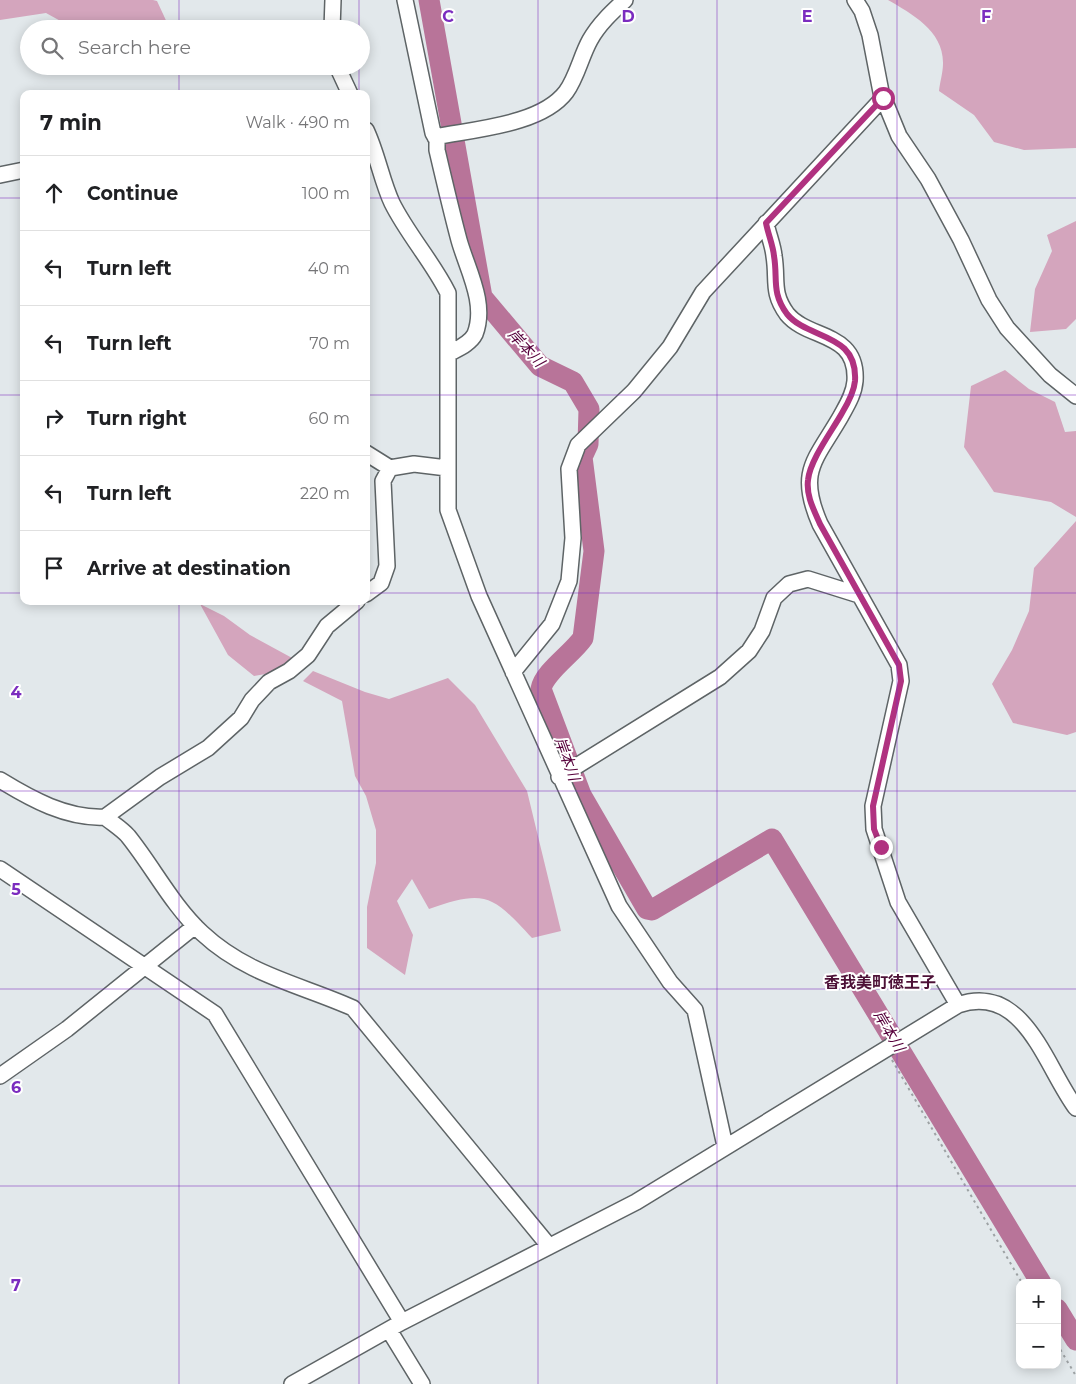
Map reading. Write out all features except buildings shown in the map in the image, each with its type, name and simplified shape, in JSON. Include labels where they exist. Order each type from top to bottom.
[{"type":"street","points":[[332,20],[333,0]]},
{"type":"street","points":[[405,0],[460,242],[476,294],[477,322],[474,335],[464,346],[448,354]]},
{"type":"street","points":[[435,137],[544,112],[566,92],[590,40],[603,20],[625,0]]},
{"type":"street","points":[[855,0],[862,11],[870,35],[883,98],[899,136],[928,179],[961,240],[989,300],[1007,328],[1050,375],[1076,396]]},
{"type":"street","points":[[341,75],[348,90]]},
{"type":"street","points":[[513,672],[552,624],[569,581],[573,538],[569,469],[578,445],[634,391],[670,347],[703,292],[883,98]]},
{"type":"street","points":[[370,138],[376,151],[392,202],[448,293],[448,510],[458,543],[559,777],[619,906],[670,982],[695,1010],[725,1146]]},
{"type":"street","points":[[0,174],[20,171]]},
{"type":"street","points":[[766,223],[774,256],[774,286],[779,301],[788,315],[799,324],[836,340],[850,357],[855,380],[850,400],[812,466],[808,480],[810,501],[816,516],[899,665],[901,681],[873,806],[874,829],[898,902],[958,1005]]},
{"type":"street","points":[[370,456],[390,468],[414,464],[448,468]]},
{"type":"street","points":[[370,591],[381,583],[387,566],[383,480],[390,468]]},
{"type":"street","points":[[559,777],[720,677],[749,651],[762,631],[774,598],[789,584],[808,579],[859,595]]},
{"type":"street","points":[[105,817],[160,777],[208,748],[241,718],[252,700],[269,682],[289,671],[308,655],[327,626],[352,605]]},
{"type":"street","points":[[2,784],[32,800],[61,811],[105,817],[127,835],[195,926],[228,956],[270,977],[326,996],[353,1008],[549,1246]]},
{"type":"street","points":[[0,868],[215,1014],[396,1326],[422,1384]]},
{"type":"street","points":[[0,1076],[67,1028],[195,926]]},
{"type":"street","points":[[292,1384],[396,1326],[636,1202],[958,1005],[973,1000],[986,1000],[1010,1010],[1028,1029],[1076,1108]]},
{"type":"path","points":[[886,1050],[1020,1279]]},
{"type":"path","points":[[1061,1351],[1076,1376]]},
{"type":"shaded area","points":[[0,0],[153,0],[157,1],[166,20],[59,20],[46,13],[0,20]]},
{"type":"shaded area","points":[[888,0],[1076,0],[1076,148],[1024,150],[994,142],[974,115],[939,91],[943,67],[942,52],[932,33],[907,11]]},
{"type":"shaded area","points":[[1076,221],[1076,319],[1066,329],[1030,332],[1035,289],[1052,251],[1047,235]]},
{"type":"shaded area","points":[[1005,370],[1029,389],[1055,402],[1065,432],[1076,431],[1076,517],[1051,502],[994,492],[964,447],[971,386]]},
{"type":"shaded area","points":[[1076,521],[1076,732],[1067,735],[1013,723],[992,684],[1012,650],[1029,611],[1034,568]]},
{"type":"shaded area","points":[[201,605],[224,616],[250,635],[294,659],[277,672],[254,676],[228,655]]},
{"type":"shaded area","points":[[313,671],[365,692],[389,699],[448,678],[475,705],[527,791],[561,931],[532,938],[497,905],[487,900],[476,898],[464,899],[429,909],[412,879],[397,901],[413,935],[405,975],[367,948],[367,907],[376,863],[376,830],[366,796],[355,776],[342,701],[303,681]]},
{"type":"waterway","name":"岸本川","points":[[429,0],[482,297],[540,366],[573,382],[589,409],[588,444],[582,457],[594,551],[583,638],[547,676],[541,689],[581,795],[647,909],[652,910],[772,839],[1039,1279]]},
{"type":"waterway","name":"岸本川","points":[[1061,1316],[1076,1340]]},
{"type":"district","name":"香我美町徳王子","points":[[880,982]]},
{"type":"route","points":[[881,847],[874,829],[873,806],[901,681],[899,665],[820,524],[810,501],[808,480],[812,466],[850,400],[855,380],[850,357],[836,340],[799,324],[788,315],[779,301],[774,286],[774,256],[766,223],[883,98]]}]
